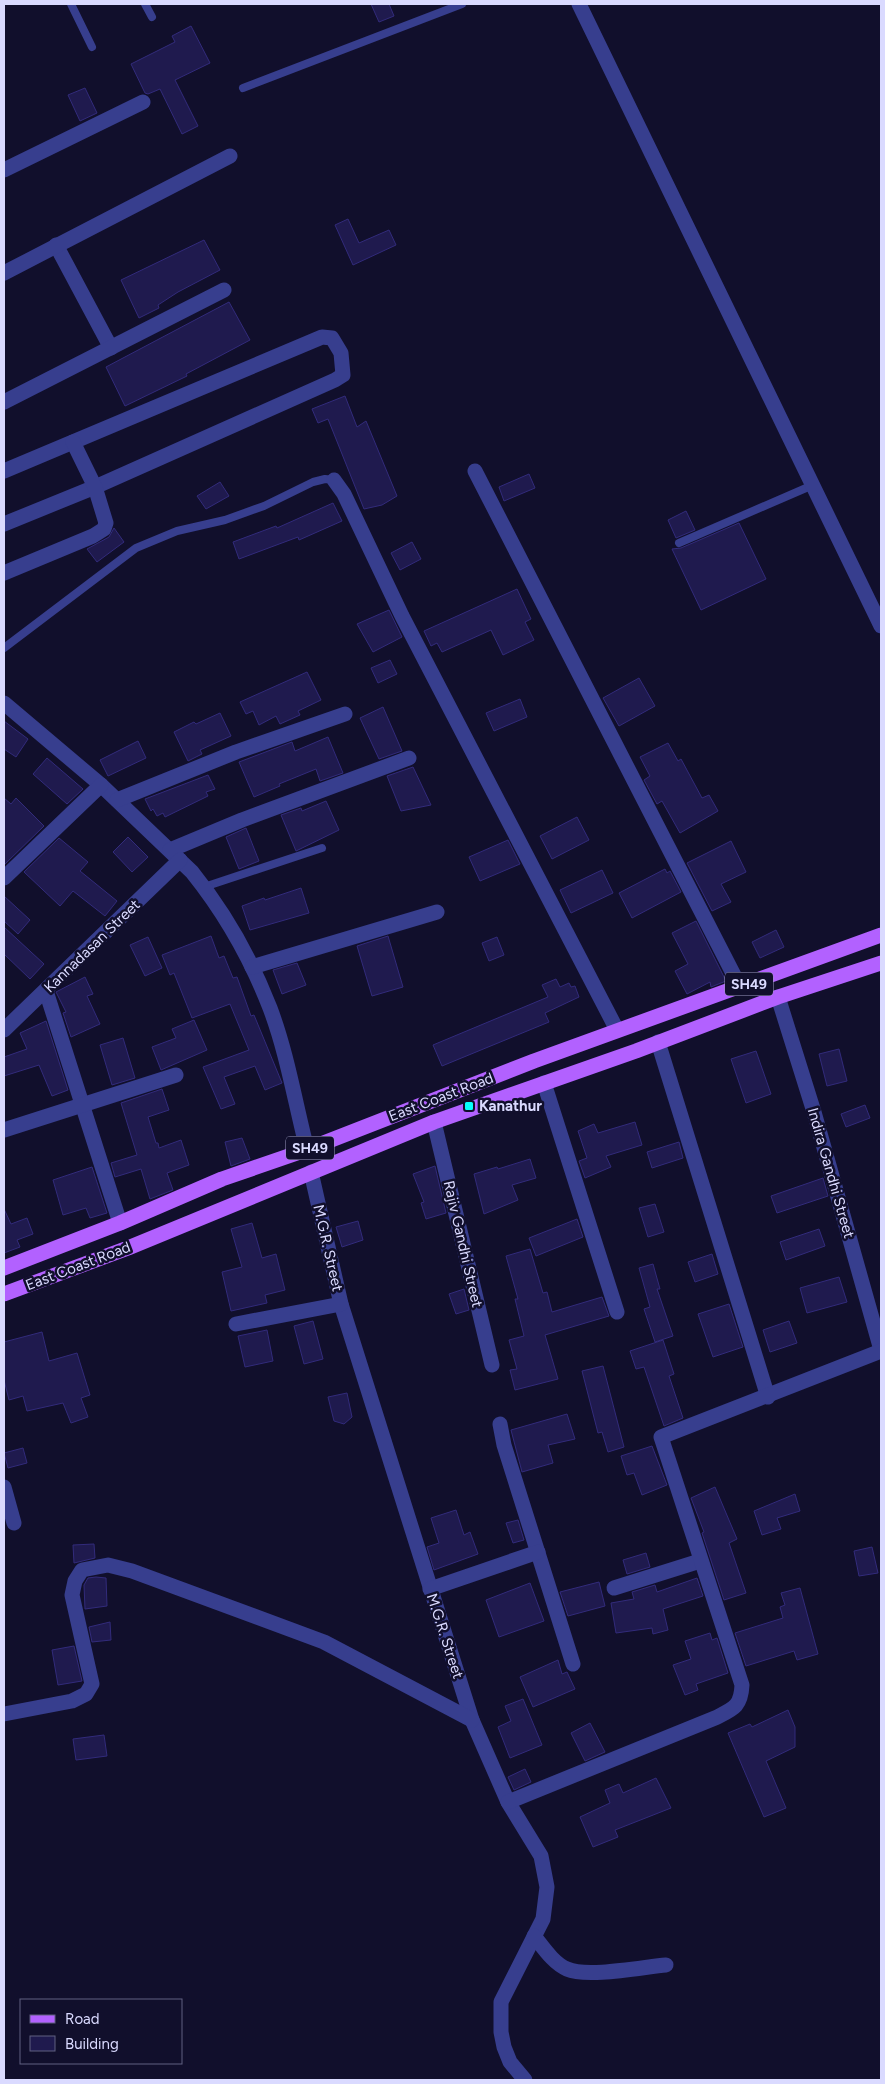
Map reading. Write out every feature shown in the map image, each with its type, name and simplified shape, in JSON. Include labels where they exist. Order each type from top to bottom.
[{"type":"main road","name":"East Coast Road","points":[[4,1268],[120,1223],[222,1179],[307,1149],[617,1030],[881,935]]},
{"type":"main road","name":"East Coast Road","points":[[4,1294],[128,1248],[434,1122],[778,997],[881,963]]},
{"type":"main road","points":[[307,1149],[311,1172]]},
{"type":"street","points":[[579,4],[881,626]]},
{"type":"street","points":[[4,170],[143,102]]},
{"type":"street","points":[[4,273],[230,156]]},
{"type":"street","points":[[56,245],[111,348]]},
{"type":"street","points":[[4,402],[224,290]]},
{"type":"street","points":[[4,471],[322,336],[332,338],[339,349],[343,375],[335,380],[95,487],[4,524]]},
{"type":"street","points":[[4,574],[93,536],[104,529],[106,523],[95,487],[73,442]]},
{"type":"street","points":[[475,471],[740,987]]},
{"type":"street","points":[[334,480],[344,494],[402,616],[617,1030]]},
{"type":"street","points":[[6,711],[101,785],[175,855],[204,887],[238,939],[252,967],[278,1033],[307,1149]]},
{"type":"street","points":[[117,800],[236,752],[345,714]]},
{"type":"street","points":[[175,855],[242,820],[409,758]]},
{"type":"street","points":[[4,878],[101,785]]},
{"type":"street","name":"Kannadasan Street","points":[[4,1030],[46,991],[175,855]]},
{"type":"street","points":[[252,967],[438,912]]},
{"type":"street","points":[[46,991],[120,1223]]},
{"type":"street","name":"Indira Gandhi Street","points":[[778,997],[814,1112],[881,1351]]},
{"type":"street","points":[[658,1042],[768,1397]]},
{"type":"street","points":[[4,1130],[176,1076]]},
{"type":"street","points":[[544,1083],[617,1312]]},
{"type":"street","name":"Rajiv Gandhi Street","points":[[434,1122],[492,1365]]},
{"type":"street","name":"M.G.R. Street","points":[[311,1172],[341,1304],[472,1720],[508,1802],[528,1832],[542,1864],[547,1886],[543,1919],[501,2002],[501,2032],[504,2047],[510,2062],[525,2080]]},
{"type":"street","points":[[236,1324],[341,1304]]},
{"type":"street","points":[[508,1802],[736,1708],[741,1697],[742,1685],[661,1437],[768,1397],[881,1351]]},
{"type":"street","points":[[500,1424],[504,1445],[573,1664]]},
{"type":"street","points":[[4,1487],[14,1523]]},
{"type":"street","points":[[430,1589],[538,1552]]},
{"type":"street","points":[[614,1588],[700,1561]]},
{"type":"street","points":[[4,1714],[72,1700],[86,1694],[92,1684],[72,1595],[75,1581],[82,1570],[108,1565],[132,1571],[324,1642],[472,1720]]},
{"type":"street","points":[[534,1936],[551,1957],[566,1969],[585,1973],[666,1965]]},
{"type":"lane","points":[[71,4],[92,47]]},
{"type":"lane","points":[[145,4],[152,17]]},
{"type":"lane","points":[[243,88],[462,4]]},
{"type":"lane","points":[[4,648],[136,548],[177,531],[225,520],[264,506],[313,482],[325,479],[334,480]]},
{"type":"lane","points":[[679,543],[813,485]]},
{"type":"lane","points":[[204,887],[322,848]]},
{"type":"building","points":[[371,4],[389,4],[394,16],[379,22]]},
{"type":"building","points":[[191,26],[210,63],[175,80],[198,126],[182,134],[160,89],[148,94],[145,93],[131,64],[175,42],[172,36]]},
{"type":"building","points":[[85,88],[97,113],[80,121],[68,95]]},
{"type":"building","points":[[348,219],[359,243],[389,230],[396,245],[353,265],[335,225]]},
{"type":"building","points":[[204,240],[220,270],[178,292],[158,305],[159,308],[139,318],[121,280]]},
{"type":"building","points":[[229,302],[250,340],[186,374],[187,376],[125,406],[106,367]]},
{"type":"building","points":[[345,396],[357,427],[366,421],[397,496],[382,505],[364,509],[328,419],[318,423],[312,409]]},
{"type":"building","points":[[529,474],[535,488],[504,501],[499,487]]},
{"type":"building","points":[[220,482],[229,496],[206,509],[197,496]]},
{"type":"building","points":[[333,503],[342,521],[299,540],[298,537],[239,559],[233,542],[276,526],[277,528]]},
{"type":"building","points":[[686,511],[695,530],[676,538],[668,520]]},
{"type":"building","points":[[739,523],[766,579],[701,610],[672,549],[681,548]]},
{"type":"building","points":[[114,528],[124,542],[97,562],[87,549],[109,537]]},
{"type":"building","points":[[412,542],[421,559],[400,570],[391,553]]},
{"type":"building","points":[[517,589],[531,619],[525,622],[534,640],[503,655],[491,630],[442,652],[437,643],[431,646],[424,631]]},
{"type":"building","points":[[389,610],[402,637],[373,652],[357,624]]},
{"type":"building","points":[[390,660],[397,674],[378,683],[371,668]]},
{"type":"building","points":[[307,672],[321,700],[298,711],[300,715],[280,724],[276,716],[259,725],[253,711],[246,714],[240,702]]},
{"type":"building","points":[[639,678],[655,706],[619,726],[603,698]]},
{"type":"building","points":[[520,699],[527,717],[494,731],[486,713]]},
{"type":"building","points":[[383,707],[402,751],[379,759],[360,718]]},
{"type":"building","points":[[220,713],[231,736],[200,750],[202,754],[188,761],[174,732],[194,722],[196,724]]},
{"type":"building","points":[[4,721],[28,739],[16,757],[4,749]]},
{"type":"building","points":[[328,737],[343,773],[320,781],[316,769],[279,784],[280,786],[254,797],[239,762],[292,742],[295,751]]},
{"type":"building","points":[[138,741],[146,758],[108,776],[100,760]]},
{"type":"building","points":[[668,743],[678,761],[681,759],[702,798],[709,795],[718,811],[680,833],[662,801],[657,804],[644,780],[650,776],[640,757]]},
{"type":"building","points":[[47,758],[83,789],[67,804],[33,774]]},
{"type":"building","points":[[413,767],[431,805],[401,811],[387,776]]},
{"type":"building","points":[[208,775],[215,789],[206,792],[208,796],[165,817],[163,813],[157,816],[153,809],[151,811],[145,799]]},
{"type":"building","points":[[4,798],[11,804],[16,798],[44,826],[4,865]]},
{"type":"building","points":[[326,801],[339,830],[296,851],[281,815],[301,808],[302,811]]},
{"type":"building","points":[[577,817],[589,840],[552,859],[540,836]]},
{"type":"building","points":[[246,828],[259,861],[239,869],[226,837]]},
{"type":"building","points":[[128,837],[148,857],[132,872],[113,852]]},
{"type":"building","points":[[59,838],[88,862],[80,871],[117,901],[105,916],[73,891],[60,906],[24,872]]},
{"type":"building","points":[[508,840],[520,864],[480,881],[469,857]]},
{"type":"building","points":[[731,841],[746,872],[721,884],[731,902],[712,911],[687,863]]},
{"type":"building","points":[[665,869],[667,873],[670,871],[681,892],[632,918],[619,893]]},
{"type":"building","points":[[602,870],[613,893],[571,913],[560,890]]},
{"type":"building","points":[[301,888],[309,913],[250,930],[242,906]]},
{"type":"building","points":[[4,896],[30,920],[18,934],[4,921]]},
{"type":"building","points":[[696,921],[726,981],[711,987],[710,982],[687,994],[675,971],[688,964],[672,933]]},
{"type":"building","points":[[4,927],[44,964],[30,979],[4,954]]},
{"type":"building","points":[[776,930],[784,947],[760,958],[752,942]]},
{"type":"building","points":[[211,936],[219,958],[224,956],[233,978],[237,977],[251,1016],[254,1015],[282,1083],[265,1090],[255,1066],[224,1077],[235,1104],[221,1109],[203,1067],[249,1050],[230,1004],[192,1018],[174,973],[170,975],[162,955]]},
{"type":"building","points":[[388,936],[403,987],[372,996],[357,946]]},
{"type":"building","points":[[148,937],[162,968],[145,976],[130,945]]},
{"type":"building","points":[[497,937],[504,955],[489,961],[482,943]]},
{"type":"building","points":[[297,963],[306,985],[282,994],[273,970]]},
{"type":"building","points":[[85,977],[93,994],[87,996],[100,1024],[71,1037],[63,1013],[66,1012],[56,992]]},
{"type":"building","points":[[556,979],[560,987],[569,983],[571,987],[575,986],[579,997],[545,1013],[549,1022],[442,1066],[433,1045],[548,997],[542,985]]},
{"type":"building","points":[[194,1020],[207,1050],[161,1070],[152,1047],[176,1038],[172,1029]]},
{"type":"building","points":[[46,1021],[68,1090],[52,1096],[39,1065],[4,1076],[4,1057],[27,1049],[20,1033]]},
{"type":"building","points":[[123,1038],[135,1078],[112,1085],[100,1045]]},
{"type":"building","points":[[839,1049],[847,1081],[827,1086],[819,1054]]},
{"type":"building","points":[[756,1051],[771,1094],[746,1103],[731,1059]]},
{"type":"building","points":[[162,1089],[169,1110],[148,1117],[156,1143],[158,1143],[159,1148],[181,1140],[189,1165],[167,1173],[173,1190],[150,1199],[141,1169],[115,1177],[111,1163],[137,1155],[121,1103]]},
{"type":"building","points":[[865,1105],[870,1118],[846,1127],[841,1114]]},
{"type":"building","points":[[635,1122],[642,1145],[606,1156],[611,1167],[585,1178],[579,1161],[587,1158],[578,1131],[594,1124],[598,1133]]},
{"type":"building","points":[[242,1138],[250,1159],[231,1166],[225,1142]]},
{"type":"building","points":[[679,1142],[683,1158],[652,1168],[647,1152]]},
{"type":"building","points":[[530,1159],[536,1178],[512,1185],[518,1200],[484,1214],[474,1174]]},
{"type":"building","points":[[435,1166],[446,1213],[426,1219],[421,1203],[424,1202],[413,1174]]},
{"type":"building","points":[[92,1167],[107,1213],[90,1218],[86,1208],[63,1215],[53,1180]]},
{"type":"building","points":[[823,1178],[828,1196],[777,1213],[771,1196]]},
{"type":"building","points":[[655,1204],[664,1232],[648,1237],[639,1208]]},
{"type":"building","points":[[4,1209],[11,1224],[27,1218],[33,1234],[17,1240],[20,1247],[4,1253]]},
{"type":"building","points":[[577,1219],[583,1237],[536,1256],[529,1238]]},
{"type":"building","points":[[358,1221],[363,1240],[342,1247],[336,1227]]},
{"type":"building","points":[[252,1223],[262,1258],[276,1254],[285,1290],[265,1295],[267,1303],[231,1311],[222,1272],[242,1267],[231,1229]]},
{"type":"building","points":[[819,1229],[825,1246],[786,1260],[780,1242]]},
{"type":"building","points":[[530,1249],[543,1293],[547,1292],[552,1312],[602,1297],[609,1316],[545,1335],[558,1379],[515,1390],[510,1370],[517,1369],[509,1340],[524,1336],[515,1299],[518,1299],[506,1256]]},
{"type":"building","points":[[712,1254],[718,1274],[695,1282],[688,1262]]},
{"type":"building","points":[[653,1264],[660,1289],[657,1289],[673,1336],[655,1342],[644,1309],[650,1307],[639,1268]]},
{"type":"building","points":[[839,1277],[847,1302],[807,1313],[800,1288]]},
{"type":"building","points":[[464,1289],[469,1310],[456,1314],[449,1294]]},
{"type":"building","points":[[729,1304],[743,1347],[713,1357],[698,1314]]},
{"type":"building","points":[[313,1321],[323,1359],[304,1364],[294,1326]]},
{"type":"building","points":[[789,1321],[797,1343],[770,1352],[763,1330]]},
{"type":"building","points":[[267,1330],[273,1361],[245,1367],[238,1336]]},
{"type":"building","points":[[42,1332],[49,1361],[77,1353],[90,1395],[81,1398],[88,1417],[71,1423],[63,1403],[27,1411],[23,1396],[9,1400],[4,1380],[4,1342]]},
{"type":"building","points":[[663,1340],[674,1374],[669,1376],[683,1418],[664,1426],[644,1367],[636,1369],[630,1351]]},
{"type":"building","points":[[603,1366],[624,1447],[608,1452],[602,1432],[598,1433],[582,1371]]},
{"type":"building","points":[[347,1393],[352,1417],[344,1424],[334,1421],[328,1397]]},
{"type":"building","points":[[567,1414],[575,1439],[548,1445],[553,1463],[522,1472],[511,1430]]},
{"type":"building","points":[[652,1446],[667,1485],[642,1495],[634,1473],[627,1475],[621,1456]]},
{"type":"building","points":[[23,1448],[27,1463],[8,1468],[4,1453]]},
{"type":"building","points":[[715,1487],[737,1539],[729,1543],[746,1593],[724,1600],[702,1533],[704,1532],[691,1498]]},
{"type":"building","points":[[795,1494],[800,1511],[777,1518],[781,1529],[762,1535],[754,1511]]},
{"type":"building","points":[[456,1510],[464,1535],[470,1532],[478,1554],[434,1570],[427,1547],[439,1543],[431,1518]]},
{"type":"building","points":[[518,1520],[524,1540],[513,1543],[506,1523]]},
{"type":"building","points":[[94,1544],[95,1558],[74,1563],[73,1545]]},
{"type":"building","points":[[872,1547],[878,1573],[859,1576],[854,1551]]},
{"type":"building","points":[[646,1553],[650,1567],[627,1574],[623,1560]]},
{"type":"building","points":[[88,1578],[106,1578],[107,1606],[85,1609],[84,1585]]},
{"type":"building","points":[[697,1578],[703,1596],[663,1609],[668,1630],[653,1634],[652,1628],[616,1633],[611,1603],[634,1599],[632,1592],[655,1585],[657,1592]]},
{"type":"building","points":[[599,1582],[605,1606],[568,1616],[560,1592]]},
{"type":"building","points":[[530,1583],[544,1621],[499,1637],[486,1600]]},
{"type":"building","points":[[800,1588],[818,1654],[797,1660],[794,1651],[746,1666],[735,1633],[783,1618],[780,1607],[785,1605],[781,1593]]},
{"type":"building","points":[[110,1622],[111,1640],[92,1642],[89,1627]]},
{"type":"building","points":[[710,1633],[712,1640],[717,1638],[728,1673],[696,1684],[698,1690],[685,1695],[673,1665],[691,1659],[685,1641]]},
{"type":"building","points":[[74,1646],[82,1681],[58,1685],[52,1650]]},
{"type":"building","points":[[558,1660],[562,1674],[567,1672],[575,1689],[533,1707],[520,1677]]},
{"type":"building","points":[[523,1699],[542,1745],[510,1758],[498,1727],[511,1721],[505,1706]]},
{"type":"building","points":[[788,1710],[795,1727],[795,1747],[766,1761],[786,1808],[764,1817],[728,1733],[750,1724],[752,1727]]},
{"type":"building","points":[[590,1723],[605,1752],[585,1761],[571,1733]]},
{"type":"building","points":[[104,1735],[107,1756],[76,1760],[73,1739]]},
{"type":"building","points":[[525,1769],[531,1782],[514,1790],[508,1777]]},
{"type":"building","points":[[656,1778],[671,1808],[615,1830],[618,1837],[593,1847],[580,1817],[610,1803],[605,1790],[619,1784],[623,1793]]},
{"type":"place","name":"Kanathur","points":[[469,1106]]}]
